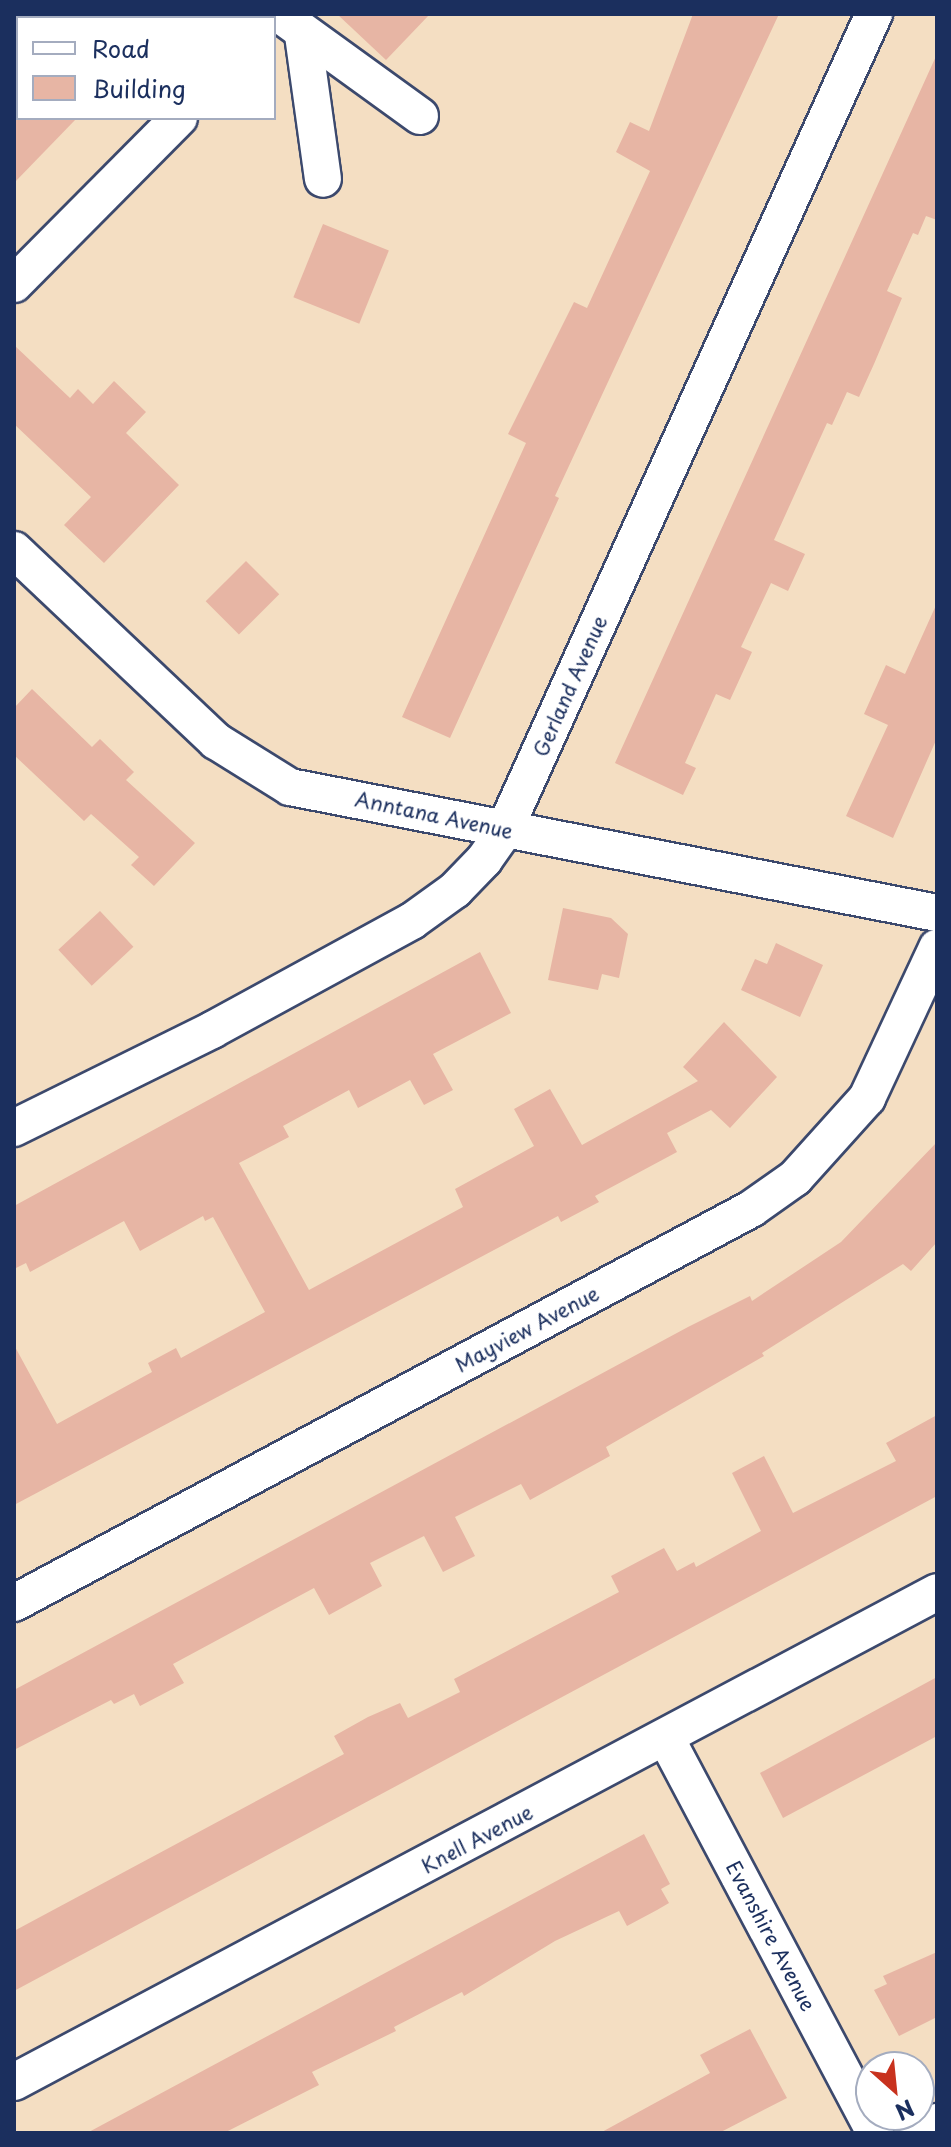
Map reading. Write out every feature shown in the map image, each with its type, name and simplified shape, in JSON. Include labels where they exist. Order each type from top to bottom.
[{"type":"street","name":"Gerland Avenue","points":[[14,1128],[212,1030],[412,921],[455,890],[504,831],[874,14]]},
{"type":"street","points":[[284,21],[420,116]]},
{"type":"street","points":[[284,21],[323,179]]},
{"type":"street","points":[[14,284],[177,120]]},
{"type":"street","name":"Anntana Avenue","points":[[14,550],[169,700],[257,771],[290,787],[937,913]]},
{"type":"street","name":"Mayview Avenue","points":[[14,1603],[751,1209],[795,1178],[835,1140],[867,1098],[937,948]]},
{"type":"street","name":"Knell Avenue","points":[[14,2082],[667,1740],[937,1592]]},
{"type":"street","name":"Evanshire Avenue","points":[[667,1740],[875,2133]]},
{"type":"street","points":[[917,2133],[937,2122]]},
{"type":"building","points":[[337,14],[430,14],[386,60]]},
{"type":"building","points":[[693,14],[779,14],[555,496],[559,498],[450,738],[402,717],[526,443],[508,434],[574,302],[587,308],[650,171],[616,152],[630,122],[649,131]]},
{"type":"building","points":[[937,54],[937,220],[926,216],[918,235],[913,233],[887,291],[902,298],[874,364],[859,397],[847,392],[832,425],[827,423],[774,540],[805,554],[788,591],[771,583],[741,647],[752,652],[730,700],[716,694],[685,763],[696,768],[683,795],[615,763]]},
{"type":"building","points":[[14,118],[75,120],[14,183]]},
{"type":"building","points":[[323,224],[389,251],[359,324],[293,297]]},
{"type":"building","points":[[14,345],[70,398],[78,389],[93,404],[114,381],[146,412],[126,433],[179,485],[104,563],[64,525],[91,497],[14,424]]},
{"type":"building","points":[[246,561],[279,594],[239,635],[206,601]]},
{"type":"building","points":[[937,603],[937,738],[893,838],[846,816],[888,725],[864,714],[886,665],[905,674]]},
{"type":"building","points":[[32,689],[92,747],[100,739],[134,772],[126,780],[195,843],[154,886],[131,865],[139,857],[91,814],[84,821],[14,755],[14,708]]},
{"type":"building","points":[[563,908],[611,918],[628,934],[619,978],[602,974],[598,990],[548,980]]},
{"type":"building","points":[[100,911],[133,947],[92,986],[58,950]]},
{"type":"building","points":[[776,943],[823,965],[800,1017],[741,990],[755,959],[767,964]]},
{"type":"building","points":[[480,952],[511,1013],[433,1054],[453,1090],[424,1105],[410,1080],[358,1108],[349,1090],[283,1126],[289,1137],[239,1163],[309,1290],[463,1207],[455,1189],[534,1146],[514,1109],[550,1089],[582,1145],[698,1081],[683,1067],[724,1022],[777,1077],[730,1128],[711,1110],[667,1133],[677,1152],[595,1196],[599,1202],[561,1222],[558,1216],[14,1505],[14,1345],[57,1424],[152,1372],[148,1363],[176,1348],[181,1358],[265,1312],[213,1217],[205,1221],[203,1216],[140,1251],[124,1221],[30,1272],[26,1263],[14,1269],[14,1206]]},
{"type":"building","points":[[937,1142],[937,1242],[911,1271],[903,1264],[762,1353],[764,1356],[606,1447],[610,1456],[530,1500],[521,1484],[455,1517],[475,1556],[443,1572],[424,1536],[370,1563],[382,1586],[329,1615],[314,1588],[173,1664],[184,1683],[140,1706],[134,1694],[114,1704],[111,1700],[14,1750],[14,1690],[688,1327],[750,1296],[752,1301],[841,1242]]},
{"type":"building","points":[[937,1415],[937,1496],[14,1991],[14,1931],[344,1754],[334,1736],[368,1717],[400,1703],[408,1718],[460,1692],[454,1679],[619,1592],[611,1576],[664,1548],[677,1571],[694,1562],[696,1567],[761,1531],[732,1473],[764,1456],[793,1513],[896,1461],[886,1443]]},
{"type":"building","points":[[937,1677],[937,1736],[783,1818],[760,1773]]},
{"type":"building","points":[[644,1834],[670,1884],[661,1889],[669,1903],[657,1910],[627,1926],[619,1911],[555,1941],[464,1996],[462,1992],[394,2027],[396,2031],[312,2072],[319,2085],[224,2133],[87,2133]]},
{"type":"building","points":[[937,1952],[937,2017],[899,2036],[874,1990],[887,1984],[883,1976]]},
{"type":"building","points":[[750,2029],[787,2098],[719,2133],[600,2133],[710,2073],[700,2055]]}]
